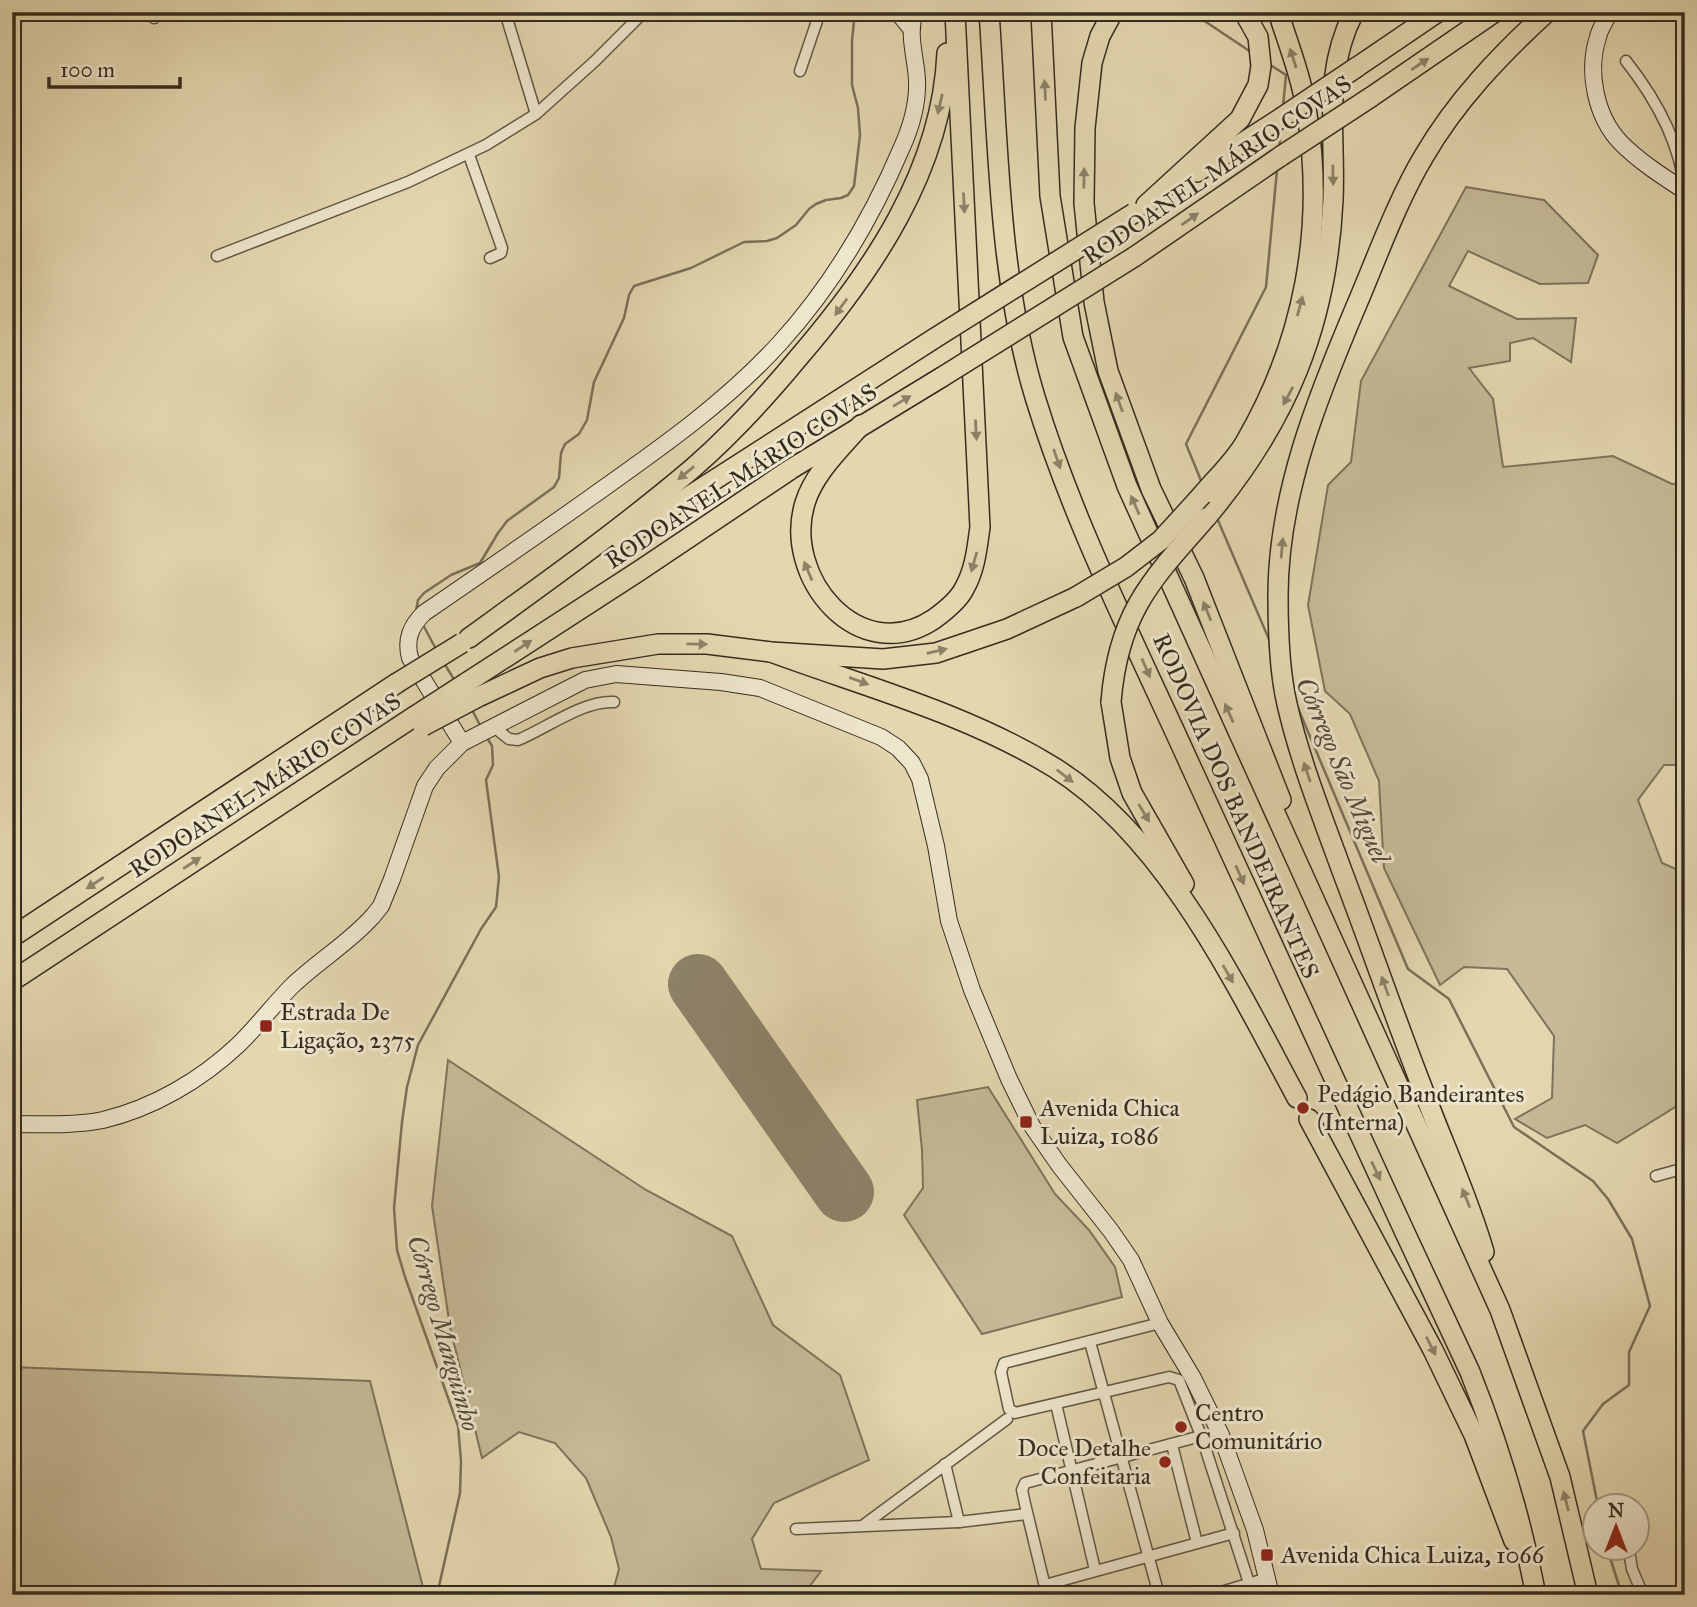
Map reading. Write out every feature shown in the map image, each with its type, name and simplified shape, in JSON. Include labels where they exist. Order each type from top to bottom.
[{"type":"highway","points":[[465,640],[598,543],[693,467],[758,405],[831,321],[890,235],[914,187],[942,94],[947,62],[949,12]]},
{"type":"highway","points":[[861,425],[817,476],[805,502],[799,534],[803,558],[824,599],[855,625],[891,632],[913,629],[938,615],[964,591],[976,561],[980,527],[955,12]]},
{"type":"highway","name":"RODOVIA DOS BANDEIRANTES","points":[[989,12],[1005,237],[1016,316],[1034,395],[1075,511],[1272,947],[1470,1372],[1495,1434],[1524,1535],[1534,1585]]},
{"type":"highway","name":"RODOVIA DOS BANDEIRANTES","points":[[1041,12],[1050,196],[1073,337],[1127,486],[1500,1310],[1560,1477],[1588,1595]]},
{"type":"highway","points":[[1113,12],[1100,36],[1092,63],[1085,128],[1084,203],[1094,302],[1108,371],[1151,489],[1194,578],[1242,697],[1329,937]]},
{"type":"highway","points":[[1140,209],[1240,119],[1258,85],[1261,66],[1258,37],[1244,12]]},
{"type":"highway","points":[[471,691],[572,658],[658,644],[707,644],[771,652],[883,659],[936,653],[1007,629],[1076,597],[1126,567],[1161,540],[1245,443],[1280,372],[1308,274],[1314,197],[1311,146],[1307,112],[1298,75],[1278,12]]},
{"type":"highway","points":[[1194,915],[1187,888],[1132,793],[1120,758],[1111,702],[1113,673],[1120,643],[1136,605],[1156,575],[1236,483],[1259,449],[1292,387],[1312,332],[1326,270],[1333,199],[1331,105],[1335,64],[1343,34],[1354,12]]},
{"type":"highway","name":"RODOANEL MÁRIO COVAS","points":[[12,937],[397,683],[851,390],[1140,209],[1438,12]]},
{"type":"highway","name":"RODOANEL MÁRIO COVAS","points":[[12,981],[348,760],[471,691],[639,571],[790,469],[1134,257],[1495,12]]},
{"type":"highway","points":[[1500,1310],[1474,1218],[1426,1098],[1316,801],[1287,701],[1281,662],[1278,594],[1283,536],[1296,469],[1329,370],[1396,215],[1423,157],[1456,109],[1484,75],[1547,12]]},
{"type":"highway","points":[[771,652],[857,680],[1013,746],[1056,769],[1096,800],[1135,838],[1170,878],[1194,915],[1297,1098]]},
{"type":"highway","points":[[1309,1119],[1433,1350],[1474,1436],[1511,1534],[1534,1585]]},
{"type":"main road","points":[[462,743],[410,658],[408,643],[412,627],[424,613],[679,434],[764,359],[807,312],[859,233],[902,147],[916,100],[917,80],[911,33],[915,12]]},
{"type":"main road","points":[[1609,12],[1598,36],[1594,58],[1594,83],[1599,106],[1618,141],[1642,162],[1685,191]]},
{"type":"main road","points":[[12,1124],[79,1123],[127,1112],[185,1085],[222,1059],[292,986],[381,906],[425,786],[437,768],[462,743],[585,680],[616,674],[721,682],[760,688],[881,737],[898,748],[912,763],[920,779],[942,869],[949,921],[972,990],[1009,1079],[1032,1126],[1131,1260],[1160,1323],[1193,1378],[1221,1435],[1255,1530],[1271,1595]]},
{"type":"street","points":[[505,12],[536,114]]},
{"type":"street","points":[[217,256],[408,183],[469,155],[536,114],[644,12]]},
{"type":"street","points":[[800,71],[820,12]]},
{"type":"street","points":[[894,12],[911,33]]},
{"type":"street","points":[[1626,61],[1653,98],[1666,125],[1681,166],[1685,191]]},
{"type":"street","points":[[469,155],[502,248],[501,253],[490,258]]},
{"type":"street","points":[[494,727],[509,739],[519,740],[590,705],[614,702]]},
{"type":"street","points":[[1656,1176],[1685,1168]]},
{"type":"street","points":[[1160,1323],[1004,1363],[1001,1372],[1012,1412],[1175,1377],[1179,1380],[1201,1436],[1249,1583]]},
{"type":"street","points":[[1090,1342],[1159,1595]]},
{"type":"street","points":[[1056,1404],[1095,1570]]},
{"type":"street","points":[[865,1524],[1007,1419]]},
{"type":"street","points":[[1201,1436],[1072,1471],[1028,1480],[1022,1490],[1046,1590],[1095,1570],[1234,1533]]},
{"type":"street","points":[[1172,1445],[1197,1543]]},
{"type":"street","points":[[945,1464],[959,1522]]},
{"type":"street","points":[[796,1529],[959,1522],[1027,1514]]},
{"type":"street","points":[[1631,1562],[1643,1595]]},
{"type":"street","points":[[1211,1595],[1268,1578]]},
{"type":"shaded area","points":[[1466,187],[1544,200],[1598,255],[1588,283],[1540,284],[1468,251],[1449,286],[1517,319],[1576,318],[1571,362],[1533,338],[1510,343],[1510,361],[1469,368],[1493,399],[1503,467],[1613,456],[1672,484],[1685,483],[1685,765],[1664,765],[1638,800],[1662,863],[1685,873],[1685,1101],[1617,1143],[1585,1125],[1547,1138],[1515,1119],[1552,1098],[1554,1036],[1507,969],[1464,967],[1440,985],[1384,868],[1379,781],[1350,714],[1325,691],[1308,605],[1328,485],[1351,462],[1361,381]]},
{"type":"shaded area","points":[[448,1060],[646,1190],[732,1236],[773,1325],[840,1375],[869,1460],[774,1503],[752,1539],[761,1569],[821,1571],[803,1595],[612,1595],[619,1569],[611,1537],[586,1478],[555,1443],[519,1432],[482,1458],[450,1327],[432,1206]]},
{"type":"shaded area","points":[[988,1087],[1055,1194],[1089,1230],[1115,1267],[1122,1297],[982,1334],[904,1215],[923,1188],[917,1100]]},
{"type":"shaded area","points":[[12,1367],[370,1381],[425,1595],[12,1595]]},
{"type":"waterway","name":"Córrego Manguinho","points":[[416,611],[418,600],[424,593],[451,575],[480,563],[507,521],[554,487],[559,478],[561,453],[565,444],[579,434],[587,420],[594,382],[624,318],[634,286],[691,268],[744,242],[777,238],[796,225],[816,204],[848,195],[854,186],[860,135],[858,108],[852,85],[855,12]]},
{"type":"waterway","name":"Córrego São Miguel","points":[[1191,12],[1251,52]]},
{"type":"waterway","name":"Córrego São Miguel","points":[[1269,64],[1286,75],[1283,107]]},
{"type":"waterway","name":"Córrego São Miguel","points":[[1279,149],[1281,128]]},
{"type":"waterway","name":"Córrego São Miguel","points":[[1202,483],[1186,444],[1266,287],[1277,170]]},
{"type":"waterway","name":"Córrego São Miguel","points":[[1217,518],[1271,644]]},
{"type":"waterway","name":"Córrego Manguinho","points":[[422,623],[437,651]]},
{"type":"waterway","name":"Córrego Manguinho","points":[[444,663],[455,681]]},
{"type":"waterway","name":"Córrego Manguinho","points":[[471,708],[481,727]]},
{"type":"waterway","name":"Córrego São Miguel","points":[[1298,708],[1408,969],[1449,999],[1514,1127],[1593,1181],[1608,1199],[1632,1239],[1650,1306],[1629,1352],[1629,1385],[1603,1404],[1583,1431],[1595,1492]]},
{"type":"waterway","name":"Córrego Manguinho","points":[[437,1595],[460,1493],[458,1426],[397,1250],[394,1208],[407,1087],[418,1045],[481,929],[496,907],[499,877],[486,780],[493,765],[492,746],[486,736]]},
{"type":"waterway","name":"Córrego São Miguel","points":[[1611,1562],[1622,1595]]},
{"type":"runway","points":[[698,984],[844,1192]]},
{"type":"place","name":"Estrada De Ligação, 2375","points":[[266,1026]]},
{"type":"place","name":"Pedágio Bandeirantes (Interna)","points":[[1303,1108]]},
{"type":"place","name":"Avenida Chica Luiza, 1086","points":[[1026,1122]]},
{"type":"place","name":"Centro Comunitário","points":[[1181,1427]]},
{"type":"place","name":"Doce Detalhe Confeitaria","points":[[1165,1462]]},
{"type":"place","name":"Avenida Chica Luiza, 1066","points":[[1267,1555]]}]
